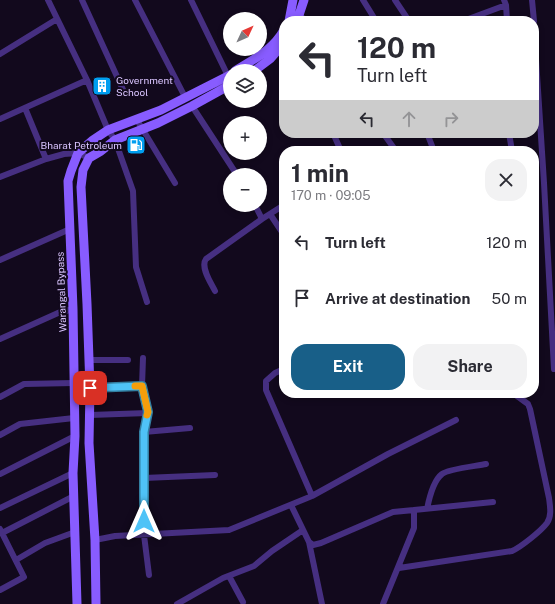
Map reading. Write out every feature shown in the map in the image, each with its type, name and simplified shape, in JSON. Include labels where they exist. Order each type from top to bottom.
[{"type":"main road","points":[[301,16],[304,0]]},
{"type":"main road","points":[[290,16],[295,1]]},
{"type":"main road","name":"Warangal Bypass","points":[[249,64],[263,55],[279,40]]},
{"type":"main road","points":[[263,64],[279,49]]},
{"type":"main road","name":"Warangal Bypass","points":[[77,604],[73,473],[73,309],[68,181],[70,171],[78,153],[108,130],[162,110],[185,97],[223,80]]},
{"type":"main road","points":[[96,604],[95,540],[89,443],[90,388],[87,304],[81,187],[83,170],[89,158],[101,151],[114,140],[143,130],[192,106],[223,82]]},
{"type":"street","points":[[48,0],[87,80],[108,130],[114,140],[134,190],[136,267],[147,302]]},
{"type":"street","points":[[82,0],[125,94]]},
{"type":"street","points":[[136,0],[185,97]]},
{"type":"street","points":[[191,0],[225,64]]},
{"type":"street","points":[[363,0],[373,16]]},
{"type":"street","points":[[395,0],[406,16]]},
{"type":"street","points":[[532,0],[534,16]]},
{"type":"street","points":[[475,16],[505,3],[506,16]]},
{"type":"street","points":[[0,54],[57,19]]},
{"type":"street","points":[[0,119],[87,80]]},
{"type":"street","points":[[192,106],[232,168]]},
{"type":"street","points":[[539,106],[554,369]]},
{"type":"street","points":[[25,108],[46,159]]},
{"type":"street","points":[[137,120],[175,183]]},
{"type":"street","points":[[0,177],[46,159],[78,153],[89,158]]},
{"type":"street","points":[[214,291],[204,267],[204,262],[206,259],[279,208]]},
{"type":"street","points":[[258,212],[262,219]]},
{"type":"street","points":[[270,214],[279,228]]},
{"type":"street","points":[[0,260],[70,229]]},
{"type":"street","points":[[0,339],[58,313],[73,309]]},
{"type":"street","points":[[143,358],[142,386],[148,412],[144,432],[144,535],[149,575]]},
{"type":"street","points":[[88,360],[128,360]]},
{"type":"street","points":[[279,371],[266,381],[266,390],[312,496]]},
{"type":"street","points":[[0,397],[24,384],[74,383]]},
{"type":"street","points":[[90,388],[142,386]]},
{"type":"street","points":[[398,568],[512,551],[520,548],[547,522],[551,512],[549,498],[530,409],[528,404],[520,398]]},
{"type":"street","points":[[90,414],[148,412]]},
{"type":"street","points":[[0,435],[20,424],[74,418]]},
{"type":"street","points":[[95,540],[115,536],[229,530],[312,496],[388,454],[456,420]]},
{"type":"street","points":[[144,432],[190,428]]},
{"type":"street","points":[[0,474],[74,436]]},
{"type":"street","points":[[427,509],[429,497],[442,474],[448,471],[486,464]]},
{"type":"street","points":[[0,508],[73,473]]},
{"type":"street","points":[[144,478],[215,475]]},
{"type":"street","points":[[0,590],[24,577],[1,531],[74,496]]},
{"type":"street","points":[[309,542],[313,545],[321,543],[393,512],[493,502]]},
{"type":"street","points":[[291,505],[309,542],[322,604]]},
{"type":"street","points":[[383,604],[414,528],[414,510]]},
{"type":"street","points":[[177,604],[229,576],[254,566],[302,530]]},
{"type":"street","points":[[16,560],[45,543],[75,532]]},
{"type":"street","points":[[229,576],[243,602]]},
{"type":"slow traffic","points":[[135,386],[142,386],[148,412],[147,415]]},
{"type":"place","name":"Government School","points":[[102,86]]},
{"type":"place","name":"Bharat Petroleum","points":[[136,145]]},
{"type":"route","points":[[90,388],[142,386],[148,412],[144,432],[144,521]]}]
